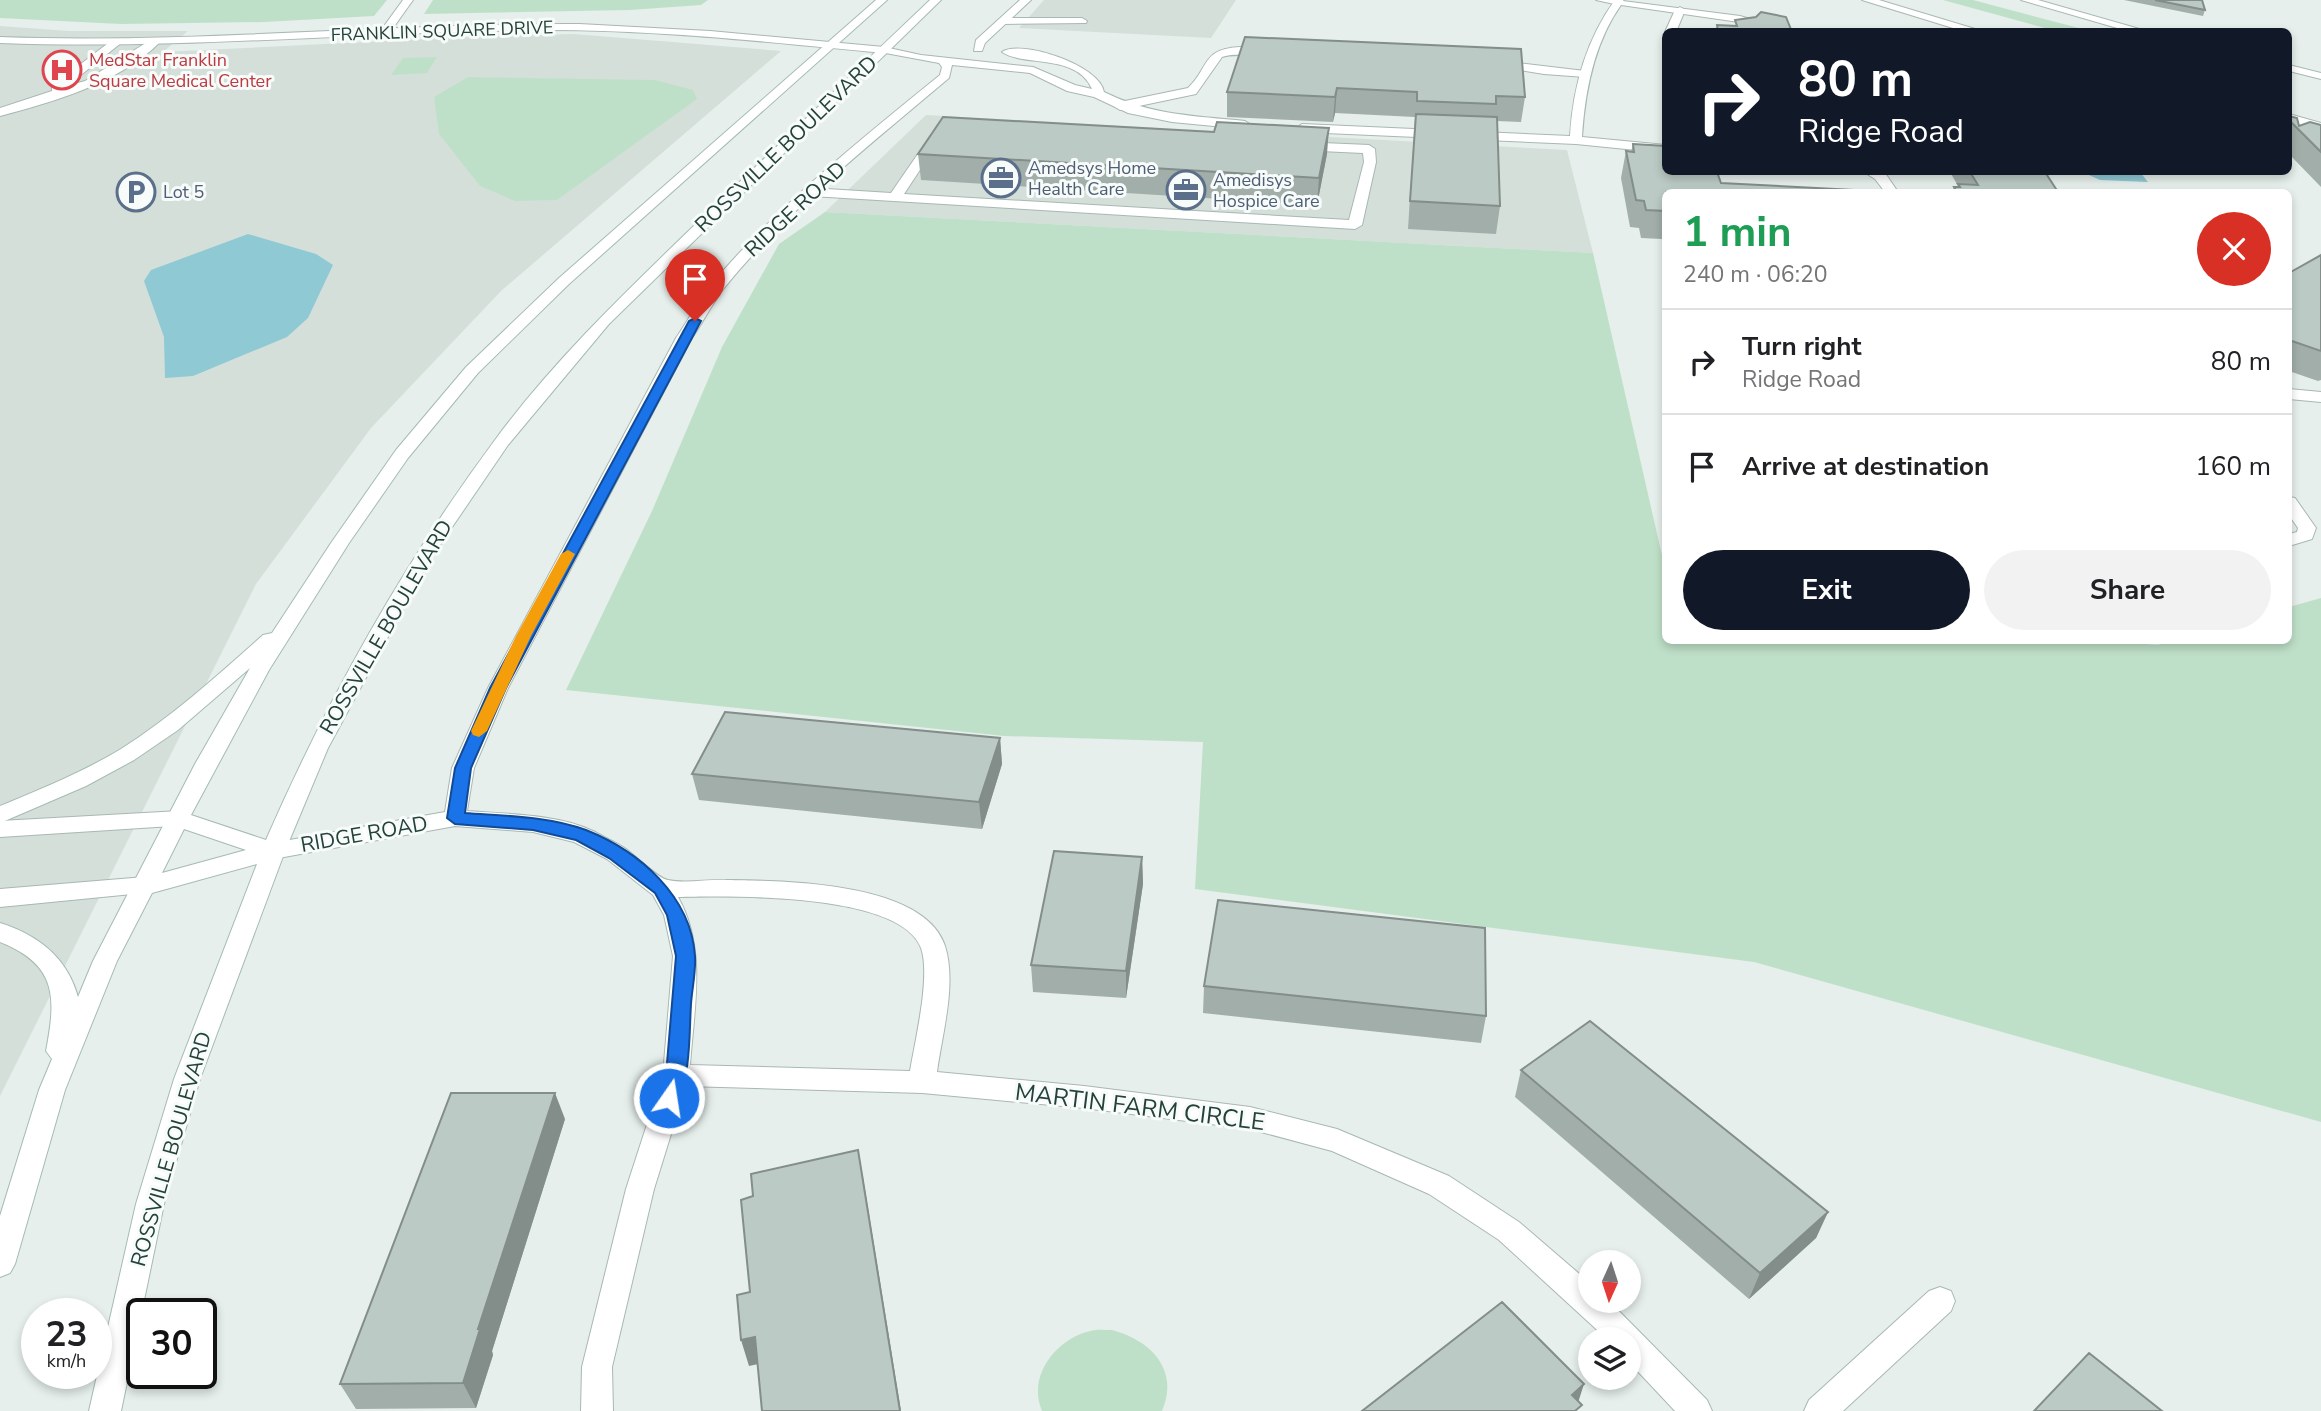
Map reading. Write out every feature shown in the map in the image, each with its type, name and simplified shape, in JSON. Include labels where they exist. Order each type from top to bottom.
[{"type":"street","points":[[384,33],[408,0]]},
{"type":"street","name":"ROSSVILLE BOULEVARD","points":[[0,1264],[52,1090],[105,961],[206,764],[259,670],[402,454],[472,370],[564,281],[882,0]]},
{"type":"street","name":"ROSSVILLE BOULEVARD","points":[[105,1411],[150,1204],[187,1079],[273,851],[317,748],[420,561],[502,442],[576,352],[628,297],[936,0]]},
{"type":"street","points":[[988,50],[980,42],[1026,0]]},
{"type":"street","points":[[1601,0],[1755,22],[1775,28]]},
{"type":"street","points":[[1867,0],[1966,28]]},
{"type":"street","points":[[2026,0],[2131,28]]},
{"type":"street","points":[[1582,141],[1576,120],[1585,74],[1608,14],[1620,1]]},
{"type":"street","points":[[1672,28],[1680,10]]},
{"type":"street","points":[[1002,21],[1082,21]]},
{"type":"street","points":[[1750,28],[1755,22]]},
{"type":"street","name":"FRANKLIN SQUARE DRIVE","points":[[0,40],[153,43],[534,27],[705,33],[884,50],[942,60],[1033,70],[1071,88],[1098,94],[1119,106],[1172,118],[1264,125]]},
{"type":"street","points":[[49,94],[115,43]]},
{"type":"street","points":[[0,112],[89,83],[153,43]]},
{"type":"street","name":"FRANKLIN SQUARE DRIVE","points":[[884,50],[923,46]]},
{"type":"street","name":"FRANKLIN SQUARE DRIVE","points":[[964,48],[1041,57],[1067,64],[1091,77],[1097,85],[1098,94]]},
{"type":"street","points":[[1119,106],[1192,92],[1219,54],[1229,51],[1280,52]]},
{"type":"street","name":"RIDGE ROAD","points":[[0,898],[145,886],[273,851],[455,818],[463,768],[498,688],[684,338],[718,287],[751,250],[811,192],[945,76],[948,67],[942,60]]},
{"type":"street","points":[[1483,62],[1585,74]]},
{"type":"street","points":[[2292,69],[2321,76]]},
{"type":"street","points":[[2292,119],[2321,127]]},
{"type":"street","points":[[1291,127],[1582,141],[1662,149]]},
{"type":"street","points":[[2308,136],[2321,127]]},
{"type":"street","points":[[895,197],[934,139],[949,129]]},
{"type":"street","points":[[811,192],[1355,225],[1370,162],[1372,131]]},
{"type":"street","points":[[1582,141],[1618,137],[1662,139]]},
{"type":"street","points":[[1287,145],[1369,149]]},
{"type":"street","points":[[1876,175],[1889,189]]},
{"type":"street","points":[[2292,394],[2321,397]]},
{"type":"street","points":[[2292,507],[2306,528],[2305,535],[2292,539]]},
{"type":"street","points":[[0,815],[105,767],[146,742],[200,702],[290,621]]},
{"type":"street","points":[[455,818],[533,824],[581,835],[615,853],[661,889],[676,915],[685,956],[676,1075],[640,1189],[597,1367],[597,1411]]},
{"type":"street","points":[[0,828],[180,819],[273,851]]},
{"type":"street","points":[[661,889],[735,887],[838,896],[887,906],[923,926],[933,945],[936,972],[922,1082]]},
{"type":"street","points":[[0,932],[38,952],[54,970],[64,989],[66,1011],[52,1090]]},
{"type":"street","name":"MARTIN FARM CIRCLE","points":[[676,1075],[922,1082],[1084,1097],[1250,1118],[1338,1141],[1439,1185],[1509,1231],[1616,1327]]},
{"type":"street","points":[[1820,1411],[1940,1301]]},
{"type":"street","name":"MARTIN FARM CIRCLE","points":[[1641,1352],[1696,1411]]},
{"type":"shaded area","points":[[1044,0],[1236,0],[1211,38],[1019,28]]},
{"type":"shaded area","points":[[0,26],[69,31],[188,31],[163,52],[574,34],[781,51],[501,291],[371,428],[256,584],[0,1096]]},
{"type":"shaded area","points":[[926,115],[1567,150],[1593,253],[825,212]]},
{"type":"green space","points":[[0,0],[387,0],[374,16],[264,22],[121,24],[0,18]]},
{"type":"green space","points":[[433,0],[708,0],[701,5],[630,10],[424,14]]},
{"type":"green space","points":[[1943,0],[1973,0],[2079,28],[2045,28]]},
{"type":"green space","points":[[437,57],[427,73],[391,75],[403,58]]},
{"type":"green space","points":[[468,77],[655,80],[693,90],[697,99],[557,200],[515,201],[480,186],[439,134],[434,97]]},
{"type":"green space","points":[[825,212],[1593,253],[1662,555],[1662,644],[2292,644],[2292,606],[2321,598],[2321,1122],[1754,962],[1195,889],[1203,742],[1004,736],[566,690],[652,511],[722,347],[779,244]]},
{"type":"green space","points":[[1093,1330],[1112,1330],[1138,1341],[1158,1358],[1167,1382],[1167,1396],[1162,1411],[1042,1411],[1038,1385],[1042,1372],[1056,1351],[1078,1335]]},
{"type":"water","points":[[2089,175],[2142,175],[2148,182],[2100,180]]},
{"type":"water","points":[[248,234],[316,254],[333,265],[308,318],[287,337],[193,376],[165,378],[164,337],[144,281],[151,270]]},
{"type":"building","points":[[2155,0],[2202,0],[2205,10]]},
{"type":"building","points":[[1761,12],[1786,17],[1790,28],[1717,28],[1717,25],[1737,26],[1735,20],[1756,17]]},
{"type":"building","points":[[1245,37],[1521,49],[1525,97],[1496,96],[1496,104],[1417,101],[1417,92],[1337,88],[1335,97],[1227,92]]},
{"type":"building","points":[[1416,114],[1497,117],[1500,206],[1410,201]]},
{"type":"building","points":[[943,117],[1214,132],[1217,122],[1329,128],[1319,178],[918,154]]},
{"type":"building","points":[[2292,117],[2297,118],[2299,126],[2310,122],[2321,125],[2321,152],[2292,123]]},
{"type":"building","points":[[1633,144],[1662,146],[1662,175],[1718,175],[1721,183],[1835,189],[1662,189],[1662,211],[1646,210],[1644,201],[1636,200],[1626,151],[1634,152]]},
{"type":"building","points":[[1972,175],[2047,175],[2056,189],[1954,187],[1960,187],[1958,184],[1978,185]]},
{"type":"building","points":[[2321,255],[2321,351],[2292,341],[2292,271]]},
{"type":"building","points":[[725,712],[1000,738],[979,802],[692,774]]},
{"type":"building","points":[[1054,851],[1142,857],[1126,971],[1031,965]]},
{"type":"building","points":[[1218,900],[1485,928],[1486,1016],[1204,986]]},
{"type":"building","points":[[1590,1021],[1828,1212],[1760,1273],[1521,1070]]},
{"type":"building","points":[[451,1093],[555,1093],[463,1383],[340,1384]]},
{"type":"building","points":[[858,1150],[900,1411],[762,1411],[755,1337],[741,1340],[737,1295],[750,1292],[741,1200],[753,1196],[751,1174]]},
{"type":"building","points":[[1502,1302],[1578,1378],[1578,1390],[1572,1395],[1582,1405],[1575,1411],[1362,1411]]},
{"type":"building","points":[[2089,1353],[2162,1411],[2034,1411]]},
{"type":"slow traffic","points":[[479,731],[524,636],[568,554]]},
{"type":"place","name":"MedStar Franklin Square Medical Center","points":[[62,70]]},
{"type":"place","name":"Amedsys Home Health Care","points":[[1001,178]]},
{"type":"place","name":"Amedisys Hospice Care","points":[[1186,190]]},
{"type":"place","name":"Lot 5","points":[[136,192]]},
{"type":"route","points":[[669,1098],[676,1075],[685,956],[676,915],[661,889],[615,853],[581,835],[533,824],[455,818],[463,768],[498,688],[695,321]]}]
